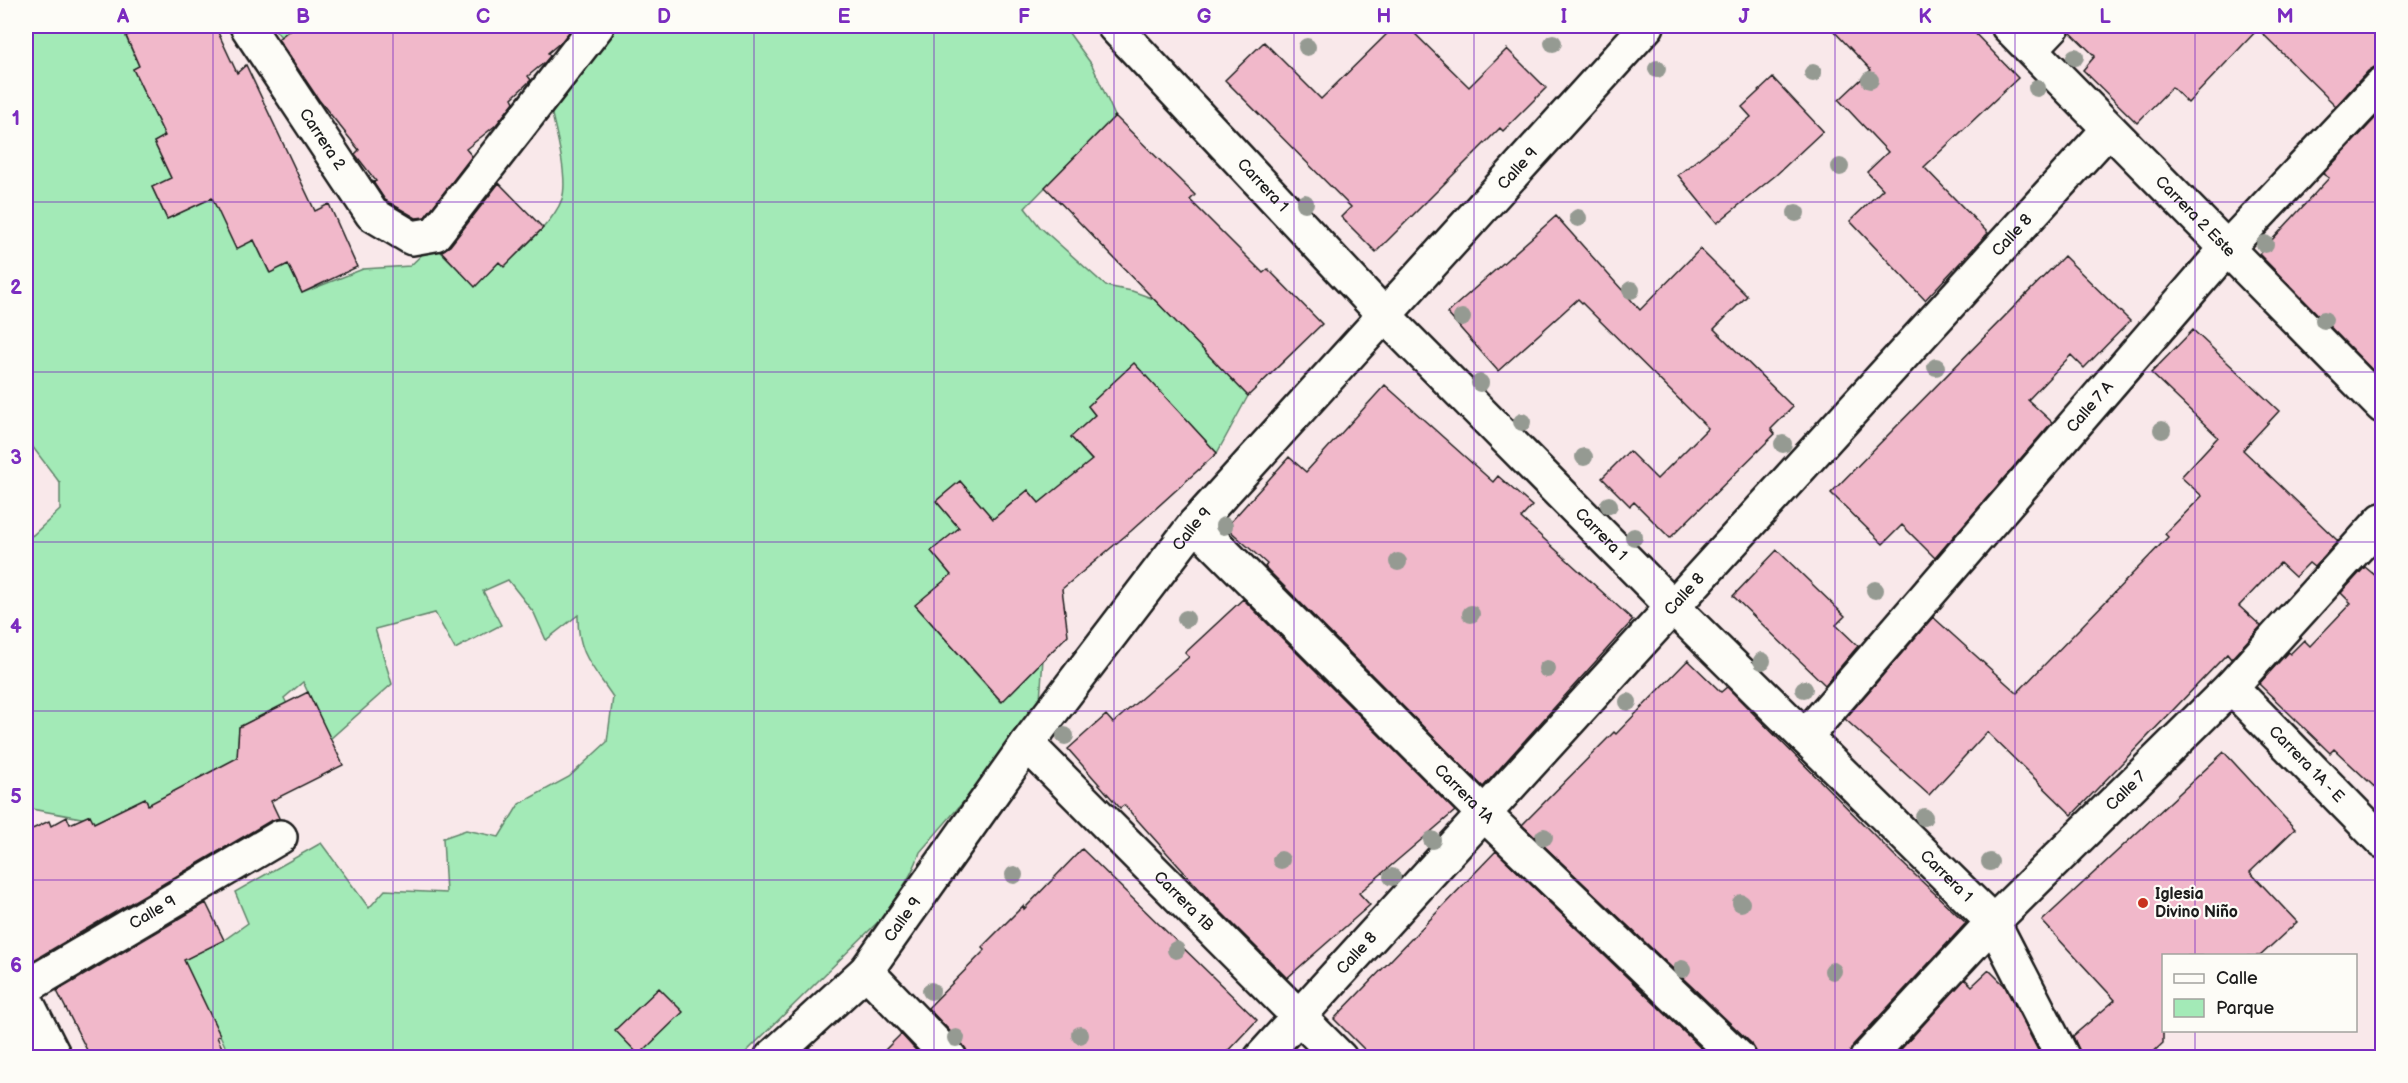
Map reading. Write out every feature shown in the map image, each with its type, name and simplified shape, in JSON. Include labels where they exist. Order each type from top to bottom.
[{"type":"street","name":"Carrera 2","points":[[247,26],[372,214],[412,238],[435,234],[597,26]]},
{"type":"street","name":"Carrera 1","points":[[1114,26],[1384,315],[1674,608],[1993,922],[2063,1058]]},
{"type":"street","name":"Calle 9","points":[[771,1058],[866,971],[1027,744],[1195,524],[1647,26]]},
{"type":"street","name":"Carrera 2 Este","points":[[2008,26],[2042,37],[2109,129],[2382,406]]},
{"type":"street","name":"Calle 7 A","points":[[1805,737],[2227,248],[2382,84]]},
{"type":"street","name":"Calle 8","points":[[1261,1058],[2109,129]]},
{"type":"street","name":"Calle 7","points":[[1867,1058],[1993,922],[2231,687],[2382,520]]},
{"type":"street","name":"Carrera 1A","points":[[1195,524],[1485,814],[1739,1058]]},
{"type":"street","name":"Carrera 1A - E","points":[[2231,687],[2382,841]]},
{"type":"street","name":"Carrera 1B","points":[[1027,744],[1340,1058]]},
{"type":"street","name":"Calle 9","points":[[26,987],[280,837]]},
{"type":"street","points":[[866,971],[950,1058]]},
{"type":"street","points":[[26,1001],[55,1058]]},
{"type":"green space","points":[[26,26],[145,26],[126,37],[139,66],[133,69],[165,136],[154,142],[171,178],[152,187],[167,219],[212,198],[254,240],[269,272],[288,264],[302,293],[363,269],[410,266],[433,244],[475,286],[499,262],[504,266],[545,226],[562,199],[563,166],[550,106],[605,36],[622,26],[1064,26],[1092,65],[1115,116],[1025,208],[1040,227],[1106,286],[1132,291],[1154,299],[1248,396],[1217,453],[1134,364],[1088,406],[1095,415],[1071,437],[1105,475],[1049,495],[1039,503],[1028,490],[993,519],[960,481],[936,501],[959,528],[932,551],[951,575],[916,606],[1001,702],[1043,659],[1039,714],[920,852],[909,876],[886,914],[741,1057],[230,1057],[220,1035],[177,963],[224,940],[248,923],[235,892],[321,843],[369,908],[385,890],[446,893],[443,838],[466,830],[499,837],[519,804],[569,777],[607,742],[613,697],[583,650],[578,628],[578,615],[546,640],[534,613],[508,580],[483,591],[501,625],[455,649],[435,613],[375,629],[392,684],[330,739],[303,682],[284,698],[299,728],[253,720],[239,727],[238,745],[255,781],[209,792],[202,777],[193,781],[160,831],[145,798],[94,823],[92,820],[26,808],[26,538],[33,535],[60,510],[60,483],[32,446],[26,443]]},
{"type":"green space","points":[[272,26],[295,26],[281,37]]},
{"type":"building","points":[[147,26],[215,26],[237,73],[246,65],[315,211],[329,204],[357,267],[302,293],[288,264],[270,273],[254,240],[236,249],[212,198],[167,219],[152,187],[171,178],[154,142],[165,136],[133,69],[139,66],[126,36]]},
{"type":"building","points":[[295,26],[574,26],[548,53],[550,56],[545,62],[528,76],[531,80],[512,98],[514,102],[496,125],[466,149],[472,156],[425,217],[416,218],[385,200],[373,182],[376,181],[355,154],[359,150],[319,100],[278,39]]},
{"type":"building","points":[[1395,26],[1407,26],[1469,87],[1507,49],[1546,88],[1503,131],[1500,128],[1376,252],[1341,217],[1351,207],[1225,80],[1264,42],[1321,99]]},
{"type":"building","points":[[1829,26],[1968,26],[2018,78],[1924,167],[1988,233],[1925,300],[1850,221],[1883,189],[1867,172],[1888,152],[1839,100],[1871,70]]},
{"type":"building","points":[[2071,26],[2382,26],[2382,66],[2376,66],[2368,71],[2336,106],[2258,29],[2188,103],[2172,87],[2137,123],[2083,70],[2095,56],[2070,32]]},
{"type":"building","points":[[1773,78],[1823,131],[1776,175],[1717,223],[1678,175],[1751,117],[1742,107]]},
{"type":"building","points":[[2382,111],[2382,380],[2259,254],[2329,178],[2323,174]]},
{"type":"building","points":[[1115,116],[1195,195],[1190,200],[1263,273],[1268,269],[1322,324],[1248,396],[1045,187]]},
{"type":"building","points":[[499,183],[543,228],[504,267],[499,262],[475,287],[441,251],[450,246]]},
{"type":"building","points":[[1556,216],[1640,310],[1700,249],[1747,296],[1714,329],[1793,407],[1771,429],[1775,434],[1670,538],[1634,502],[1630,506],[1602,478],[1629,451],[1657,479],[1708,428],[1578,299],[1498,371],[1447,313]]},
{"type":"building","points":[[2064,256],[2130,321],[2084,368],[2071,355],[2028,400],[2052,422],[1935,558],[1902,525],[1883,544],[1831,493]]},
{"type":"building","points":[[2193,330],[2279,411],[2243,450],[2338,541],[2314,567],[2309,563],[2295,577],[2280,563],[2239,606],[2261,626],[2231,659],[2227,654],[2072,815],[1987,732],[1929,795],[1845,719],[1933,617],[2017,693],[2168,537],[2165,534],[2202,496],[2181,477],[2218,437],[2151,373]]},
{"type":"building","points":[[1134,363],[1217,453],[1131,531],[1062,589],[1068,635],[1002,702],[915,605],[951,575],[931,551],[959,528],[936,501],[960,481],[993,519],[1028,490],[1039,503],[1092,460],[1071,437],[1095,415],[1088,406]]},
{"type":"building","points":[[1385,385],[1493,482],[1498,476],[1532,506],[1521,518],[1633,620],[1483,787],[1265,567],[1267,564],[1226,527],[1289,457],[1306,472]]},
{"type":"building","points":[[1777,550],[1845,616],[1836,625],[1858,646],[1825,685],[1733,596]]},
{"type":"building","points":[[2365,567],[2377,577],[2382,571],[2382,794],[2334,749],[2330,753],[2259,684],[2288,652],[2290,654],[2304,640],[2310,646],[2351,603],[2341,593]]},
{"type":"building","points":[[1243,599],[1455,811],[1359,893],[1370,905],[1287,978],[1209,900],[1124,805],[1120,808],[1068,749],[1106,715],[1113,723],[1189,657],[1185,653]]},
{"type":"building","points":[[1688,660],[1721,692],[1727,687],[1897,858],[1966,923],[1853,1045],[1849,1058],[1757,1058],[1752,1044],[1522,825]]},
{"type":"building","points":[[308,692],[343,765],[271,801],[279,818],[270,821],[34,960],[26,943],[26,832],[49,821],[51,826],[67,817],[70,824],[90,815],[94,823],[145,798],[148,805],[237,758],[239,727]]},
{"type":"building","points":[[2224,752],[2295,829],[2250,872],[2297,922],[2262,954],[2162,954],[2163,1043],[2147,1058],[2082,1058],[2073,1036],[2115,1000],[2042,921]]},
{"type":"building","points":[[1082,849],[1257,1020],[1221,1058],[968,1058],[963,1045],[928,1008],[985,950],[982,947],[1023,906],[1024,909]]},
{"type":"building","points":[[1496,851],[1711,1058],[1373,1058],[1334,1019]]},
{"type":"building","points":[[206,903],[224,940],[184,960],[220,1035],[217,1037],[227,1058],[91,1058],[57,991]]},
{"type":"building","points":[[1989,970],[2004,985],[2042,1058],[1893,1058],[1965,979],[1972,986]]},
{"type":"building","points":[[659,988],[683,1012],[639,1055],[615,1030]]},
{"type":"building","points":[[901,1034],[923,1058],[877,1058]]},
{"type":"place","name":"Iglesia Divino Niño","points":[[2143,903]]}]
